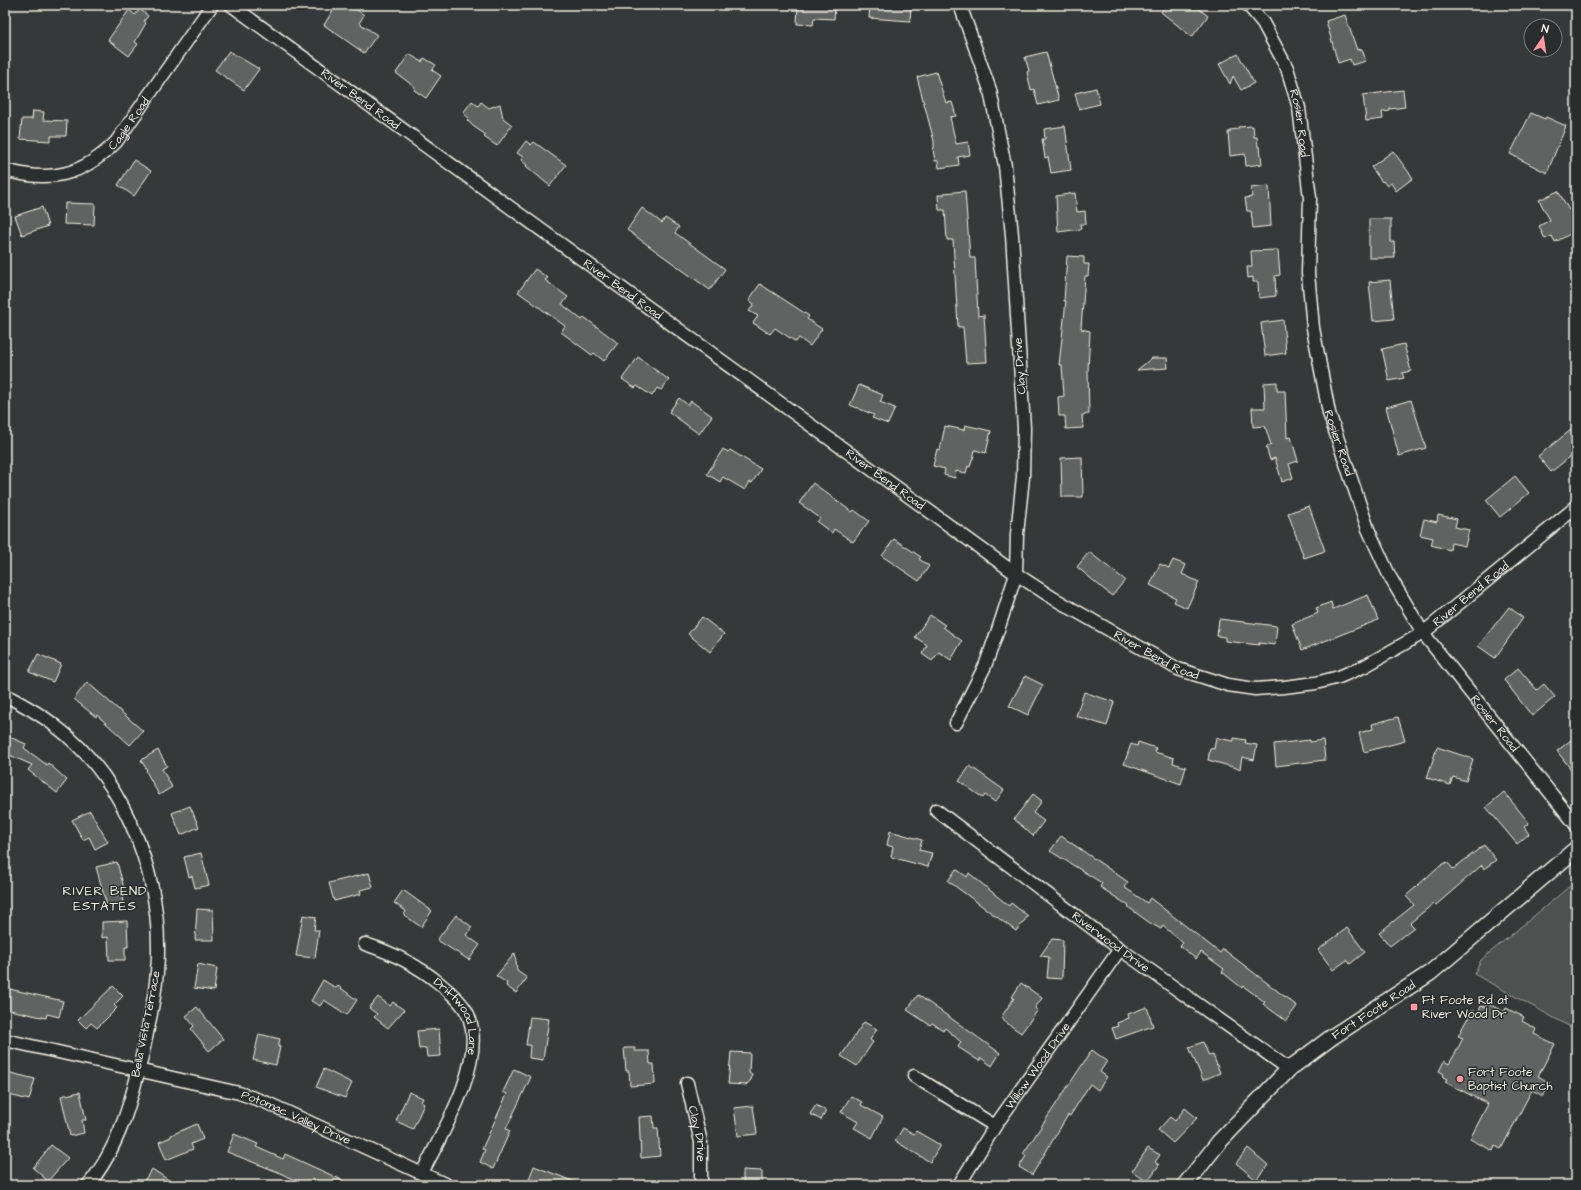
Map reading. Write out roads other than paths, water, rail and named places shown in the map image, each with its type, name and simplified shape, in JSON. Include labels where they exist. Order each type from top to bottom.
[{"type":"street","name":"Cagle Road","points":[[5,170],[24,175],[51,177],[83,167],[101,157],[116,142],[212,5]]},
{"type":"street","name":"River Bend Road","points":[[231,5],[1016,574],[1053,598],[1178,669],[1228,685],[1255,689],[1316,683],[1339,677],[1365,666],[1423,633],[1576,507]]},
{"type":"street","name":"Clay Drive","points":[[956,723],[985,666],[1016,574],[1017,534],[1023,477],[1024,428],[1008,194],[998,127],[990,90],[960,5]]},
{"type":"street","name":"Rosier Road","points":[[1248,5],[1263,23],[1288,68],[1300,108],[1310,198],[1308,273],[1313,320],[1329,413],[1368,529],[1390,577],[1423,633],[1576,825]]},
{"type":"street","name":"Bella Vista Terrace","points":[[5,695],[55,725],[100,771],[116,795],[138,841],[153,897],[158,951],[153,1000],[139,1070],[120,1131],[98,1173],[88,1185]]},
{"type":"street","name":"Riverwood Drive","points":[[936,810],[1120,949],[1289,1069]]},
{"type":"street","name":"Fort Foote Road","points":[[1185,1185],[1219,1142],[1289,1069],[1332,1037],[1430,973],[1576,849]]},
{"type":"street","name":"Driftwood Lane","points":[[365,944],[409,961],[430,975],[452,993],[464,1007],[470,1019],[473,1033],[469,1066],[462,1088],[447,1124],[422,1173]]},
{"type":"street","name":"Willow Wood Drive","points":[[959,1185],[995,1126],[1120,949]]},
{"type":"street","name":"Potomac Valley Drive","points":[[5,1040],[211,1086],[265,1102],[447,1185]]},
{"type":"street","points":[[914,1076],[995,1126]]},
{"type":"street","name":"Clay Drive","points":[[687,1083],[701,1142],[702,1185]]},
{"type":"place","name":"Ft Foote Rd at River Wood Dr","points":[[1414,1007]]},
{"type":"place","name":"Fort Foote Baptist Church","points":[[1460,1079]]},
{"type":"district","name":"RIVER BEND ESTATES","points":[[105,898]]}]
